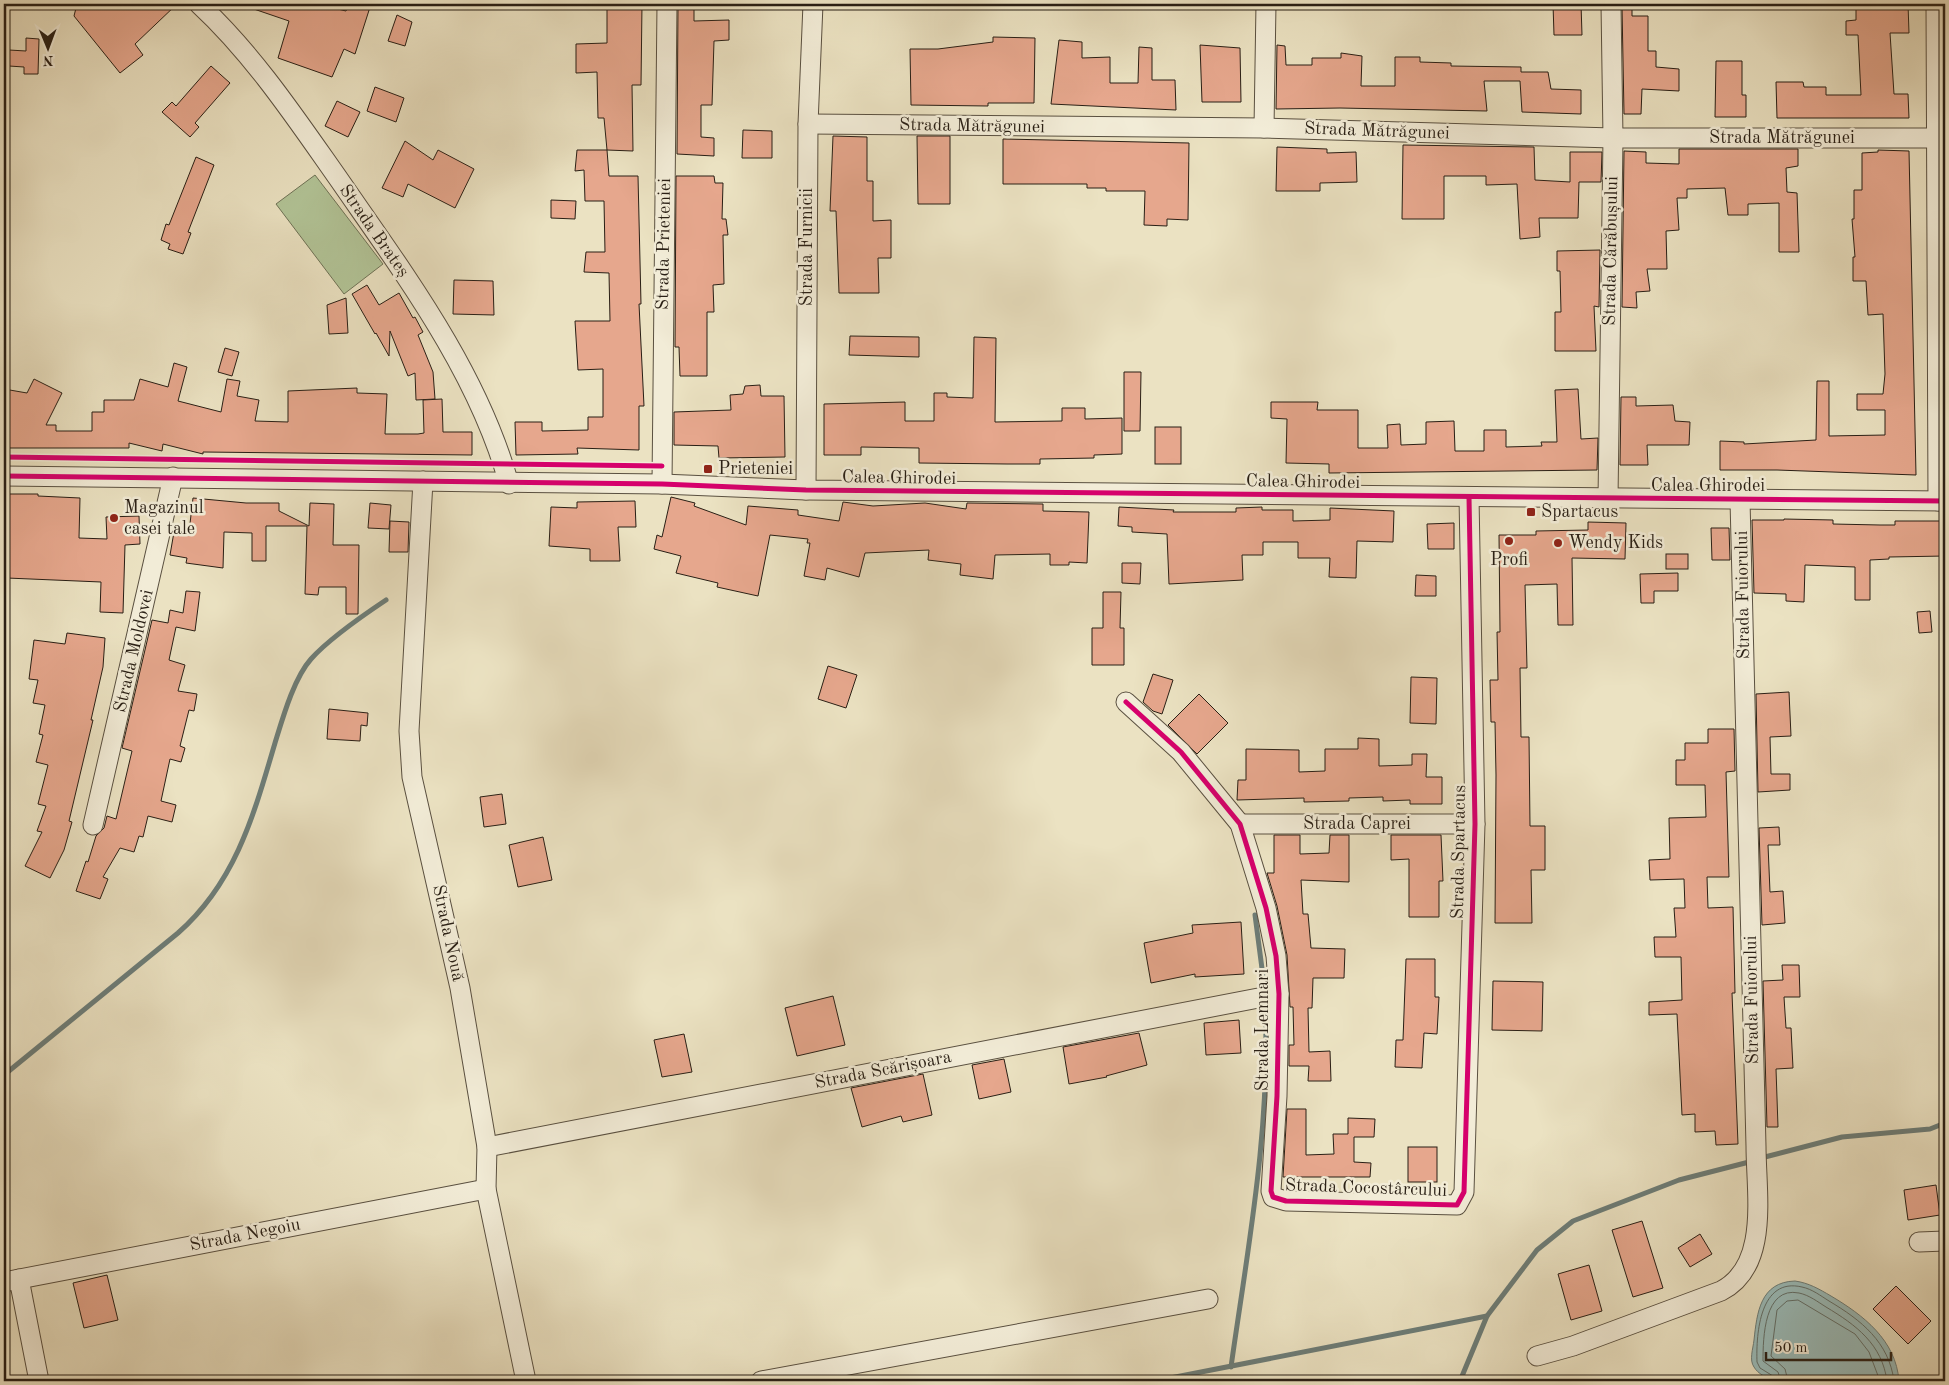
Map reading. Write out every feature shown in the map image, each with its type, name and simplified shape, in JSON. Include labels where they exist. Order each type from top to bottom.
[{"type":"street","name":"Strada Brateș","points":[[198,4],[236,43],[293,115],[425,306],[475,395],[499,448],[509,484]]},
{"type":"street","name":"Strada Prieteniei","points":[[662,484],[667,4]]},
{"type":"street","name":"Strada Furnicii","points":[[806,490],[808,124],[813,4]]},
{"type":"street","points":[[1264,128],[1266,4]]},
{"type":"street","name":"Strada Cărăbușului","points":[[1608,499],[1613,138],[1611,4]]},
{"type":"street","points":[[1936,4],[1942,138],[1942,501]]},
{"type":"street","name":"Strada Mătrăgunei","points":[[808,124],[1264,128],[1613,138],[1942,138]]},
{"type":"street","name":"Calea Ghirodei","points":[[4,476],[173,477],[509,484],[662,484],[806,490],[1469,498],[1942,501]]},
{"type":"street","name":"Strada Moldovei","points":[[94,825],[173,477]]},
{"type":"street","name":"Strada Nouă","points":[[423,481],[409,731],[412,777],[460,988],[487,1148],[486,1188],[526,1381]]},
{"type":"street","name":"Strada Spartacus","points":[[1457,1205],[1464,1192],[1475,824],[1469,498]]},
{"type":"street","name":"Strada Fuiorului","points":[[1537,1356],[1573,1346],[1721,1291],[1733,1284],[1746,1270],[1754,1251],[1756,1232],[1756,1146],[1740,500]]},
{"type":"street","name":"Strada Lemnari","points":[[1126,702],[1181,752],[1240,824],[1266,908],[1276,956],[1279,994],[1277,1096],[1271,1191],[1273,1197]]},
{"type":"street","name":"Strada Caprei","points":[[1240,824],[1475,824]]},
{"type":"street","name":"Strada Scărișoara","points":[[487,1148],[1279,994]]},
{"type":"street","name":"Strada Negoiu","points":[[11,1281],[486,1188]]},
{"type":"street","name":"Strada Cocostârcului","points":[[1273,1197],[1286,1201],[1457,1205]]},
{"type":"street","points":[[1918,1242],[1945,1241]]},
{"type":"street","points":[[11,1281],[39,1381]]},
{"type":"street","points":[[761,1381],[1208,1299]]},
{"type":"green space","points":[[315,175],[383,264],[344,294],[276,204]]},
{"type":"water","points":[[1795,1281],[1822,1291],[1843,1303],[1866,1320],[1885,1341],[1892,1353],[1897,1366],[1899,1381],[1773,1381],[1758,1372],[1752,1361],[1752,1354],[1762,1301],[1774,1287]]},
{"type":"building","points":[[77,4],[177,4],[135,44],[143,55],[120,73],[74,16]]},
{"type":"building","points":[[245,4],[317,4],[346,11],[349,4],[371,4],[355,54],[344,49],[332,77],[278,58],[289,21],[245,6]]},
{"type":"building","points":[[607,4],[642,4],[641,85],[632,85],[633,151],[607,150],[604,118],[598,118],[597,72],[576,73],[576,44],[607,43]]},
{"type":"building","points":[[678,4],[694,4],[694,21],[729,20],[729,40],[714,41],[712,105],[701,105],[701,137],[714,138],[714,156],[677,154]]},
{"type":"building","points":[[1553,4],[1581,4],[1582,35],[1554,35]]},
{"type":"building","points":[[1856,4],[1908,4],[1909,33],[1890,33],[1894,94],[1908,94],[1909,118],[1777,118],[1776,82],[1803,82],[1804,87],[1826,87],[1826,95],[1861,95],[1858,35],[1846,35],[1846,21],[1856,20]]},
{"type":"building","points":[[1622,7],[1632,7],[1632,16],[1648,16],[1648,51],[1656,51],[1656,67],[1679,69],[1679,91],[1642,89],[1641,114],[1624,114]]},
{"type":"building","points":[[397,15],[412,22],[405,46],[388,41]]},
{"type":"building","points":[[993,37],[1035,38],[1034,103],[988,103],[988,106],[911,105],[910,49],[938,49],[993,42]]},
{"type":"building","points":[[26,38],[39,39],[38,74],[24,74],[24,67],[9,66],[9,50],[26,51]]},
{"type":"building","points":[[1059,40],[1082,42],[1082,58],[1110,57],[1110,83],[1138,83],[1139,47],[1152,48],[1152,80],[1175,80],[1176,110],[1051,104]]},
{"type":"building","points":[[1200,45],[1240,48],[1241,102],[1202,102]]},
{"type":"building","points":[[1277,45],[1285,46],[1286,65],[1312,65],[1312,58],[1341,58],[1341,53],[1362,56],[1361,86],[1395,86],[1395,57],[1420,57],[1420,62],[1451,63],[1451,66],[1521,67],[1521,72],[1548,72],[1551,89],[1581,90],[1581,114],[1522,112],[1520,81],[1484,81],[1487,111],[1340,108],[1276,109]]},
{"type":"building","points":[[1716,61],[1742,61],[1742,95],[1746,95],[1746,117],[1715,117]]},
{"type":"building","points":[[211,66],[230,83],[195,123],[199,127],[190,137],[162,112],[172,102],[176,106]]},
{"type":"building","points":[[375,87],[404,98],[396,122],[367,111]]},
{"type":"building","points":[[337,101],[360,112],[348,137],[325,126]]},
{"type":"building","points":[[743,130],[772,131],[772,158],[742,158]]},
{"type":"building","points":[[833,136],[867,137],[867,181],[873,181],[873,221],[891,220],[891,258],[878,258],[879,293],[839,293],[836,211],[830,211]]},
{"type":"building","points":[[917,136],[950,136],[950,204],[918,204]]},
{"type":"building","points":[[1003,139],[1189,143],[1188,220],[1167,219],[1167,226],[1144,225],[1145,191],[1106,191],[1106,188],[1087,188],[1087,184],[1003,184]]},
{"type":"building","points":[[405,141],[433,160],[438,150],[474,169],[455,208],[408,184],[403,197],[382,188]]},
{"type":"building","points":[[1403,145],[1534,147],[1535,180],[1570,182],[1570,152],[1602,152],[1601,182],[1579,182],[1578,218],[1539,218],[1540,237],[1520,239],[1517,184],[1486,185],[1486,176],[1444,176],[1444,219],[1402,219]]},
{"type":"building","points":[[1277,147],[1327,149],[1327,153],[1356,152],[1357,182],[1320,183],[1320,191],[1276,191]]},
{"type":"building","points":[[1679,149],[1798,149],[1798,166],[1786,168],[1787,192],[1797,193],[1799,252],[1779,252],[1779,203],[1748,204],[1748,215],[1728,215],[1725,188],[1687,189],[1687,198],[1677,198],[1679,230],[1666,231],[1667,269],[1647,269],[1650,291],[1636,292],[1637,308],[1622,307],[1624,151],[1646,152],[1646,163],[1679,164]]},
{"type":"building","points":[[577,150],[607,150],[609,176],[638,176],[641,304],[639,304],[644,406],[639,406],[639,450],[577,448],[578,454],[516,455],[515,422],[542,422],[542,431],[588,430],[588,417],[603,417],[603,369],[578,370],[575,321],[610,321],[609,273],[584,272],[586,252],[605,252],[604,201],[585,201],[584,170],[575,171]]},
{"type":"building","points":[[1878,150],[1909,151],[1916,475],[1720,470],[1720,441],[1744,442],[1744,444],[1816,440],[1817,381],[1829,381],[1829,436],[1885,435],[1885,410],[1857,410],[1857,394],[1883,394],[1885,374],[1883,314],[1868,315],[1866,281],[1853,281],[1853,257],[1855,257],[1852,219],[1854,219],[1854,190],[1862,190],[1862,153],[1878,152]]},
{"type":"building","points":[[196,157],[214,165],[188,232],[191,233],[183,254],[168,249],[170,244],[161,240],[166,224],[169,225]]},
{"type":"building","points":[[676,176],[714,176],[715,183],[723,183],[722,219],[726,219],[728,235],[723,235],[724,284],[713,285],[714,312],[707,312],[707,376],[680,376],[679,347],[675,347]]},
{"type":"building","points":[[551,200],[576,201],[575,219],[551,218]]},
{"type":"building","points":[[1600,250],[1599,307],[1594,306],[1596,351],[1555,351],[1555,312],[1561,312],[1560,271],[1557,271],[1557,251]]},
{"type":"building","points":[[454,280],[493,281],[494,315],[453,314]]},
{"type":"building","points":[[367,285],[379,305],[399,293],[413,318],[415,317],[423,332],[418,335],[433,372],[435,399],[416,400],[415,373],[408,376],[390,331],[389,356],[375,334],[352,294]]},
{"type":"building","points":[[346,298],[348,333],[329,334],[327,305]]},
{"type":"building","points":[[850,336],[919,337],[919,357],[849,355]]},
{"type":"building","points":[[974,337],[996,338],[995,422],[1062,421],[1062,408],[1085,408],[1085,419],[1122,418],[1122,454],[1094,455],[1094,458],[1040,459],[1040,464],[919,463],[919,448],[861,447],[861,455],[824,455],[824,404],[905,402],[905,421],[934,421],[934,393],[947,393],[947,397],[973,398]]},
{"type":"building","points":[[225,348],[239,352],[232,376],[218,372]]},
{"type":"building","points":[[174,363],[187,367],[178,401],[221,412],[227,379],[240,381],[237,396],[259,400],[255,421],[288,422],[288,391],[357,388],[357,393],[387,394],[385,434],[418,434],[424,433],[423,400],[442,399],[443,432],[472,432],[472,455],[203,452],[203,454],[163,444],[162,451],[129,443],[129,448],[4,448],[4,389],[27,393],[34,379],[62,393],[46,425],[56,425],[56,431],[92,431],[92,412],[104,412],[104,400],[134,400],[140,379],[168,387]]},
{"type":"building","points":[[1124,372],[1141,372],[1140,431],[1124,431]]},
{"type":"building","points":[[760,385],[761,396],[784,396],[785,457],[719,458],[718,446],[674,445],[674,412],[731,410],[730,395],[743,394],[745,386]]},
{"type":"building","points":[[1578,389],[1581,439],[1598,438],[1597,470],[1329,473],[1329,464],[1286,463],[1287,419],[1271,418],[1271,402],[1318,402],[1317,410],[1358,410],[1358,448],[1388,448],[1387,425],[1400,424],[1401,445],[1426,444],[1426,422],[1454,421],[1455,451],[1484,451],[1484,430],[1506,430],[1506,447],[1542,446],[1541,442],[1557,442],[1555,390]]},
{"type":"building","points":[[1621,397],[1636,397],[1636,406],[1673,405],[1675,421],[1690,422],[1689,445],[1647,445],[1648,465],[1620,465]]},
{"type":"building","points":[[1155,427],[1181,427],[1181,464],[1155,464]]},
{"type":"building","points":[[4,494],[38,494],[38,496],[80,498],[79,538],[107,539],[106,517],[139,516],[140,544],[125,545],[123,613],[100,612],[101,582],[7,578],[7,564],[4,564]]},
{"type":"building","points":[[671,497],[695,503],[694,506],[746,525],[748,506],[798,510],[798,515],[839,521],[843,502],[873,506],[925,503],[966,509],[967,503],[1043,504],[1043,511],[1089,512],[1087,563],[1069,562],[1069,565],[1050,565],[1050,554],[995,555],[993,579],[960,575],[961,564],[928,560],[929,550],[865,553],[859,577],[827,568],[825,580],[804,576],[810,543],[807,543],[808,539],[770,535],[758,596],[717,587],[718,583],[676,573],[681,556],[654,549],[657,535],[662,537]]},
{"type":"building","points":[[193,498],[246,503],[279,503],[279,511],[309,526],[310,503],[334,504],[333,545],[359,545],[358,614],[346,614],[346,587],[319,587],[318,595],[305,594],[307,526],[266,526],[266,561],[252,561],[252,533],[224,532],[223,568],[186,563],[187,558],[170,555],[174,532],[189,532]]},
{"type":"building","points":[[635,501],[636,527],[618,527],[620,561],[590,561],[590,549],[549,546],[551,507],[577,508],[577,502]]},
{"type":"building","points":[[370,503],[391,505],[389,529],[368,528]]},
{"type":"building","points":[[1119,507],[1174,510],[1173,512],[1236,512],[1236,508],[1262,507],[1262,510],[1293,510],[1293,521],[1330,520],[1330,508],[1394,511],[1393,542],[1357,541],[1356,578],[1329,577],[1330,558],[1298,558],[1298,542],[1263,542],[1263,555],[1242,555],[1243,580],[1169,584],[1167,534],[1132,532],[1132,527],[1118,526]]},
{"type":"building","points":[[1752,520],[1833,520],[1833,524],[1880,525],[1895,525],[1895,521],[1945,521],[1945,556],[1889,557],[1889,559],[1870,560],[1870,600],[1855,600],[1855,567],[1805,565],[1804,602],[1786,601],[1786,594],[1754,593]]},
{"type":"building","points":[[390,521],[409,522],[408,552],[389,552]]},
{"type":"building","points":[[1588,522],[1626,523],[1625,559],[1572,558],[1573,625],[1558,625],[1557,584],[1525,585],[1527,668],[1520,668],[1521,737],[1529,737],[1530,826],[1545,826],[1545,870],[1531,870],[1532,923],[1495,923],[1495,722],[1491,722],[1490,680],[1498,680],[1497,632],[1500,632],[1499,535],[1536,535],[1536,531],[1588,530]]},
{"type":"building","points":[[1454,523],[1454,549],[1428,549],[1427,524]]},
{"type":"building","points":[[1711,528],[1729,528],[1730,560],[1712,560]]},
{"type":"building","points":[[1666,554],[1688,554],[1688,569],[1666,569]]},
{"type":"building","points":[[1122,563],[1141,563],[1140,584],[1122,583]]},
{"type":"building","points":[[1678,573],[1678,591],[1654,591],[1654,603],[1641,603],[1640,574]]},
{"type":"building","points":[[1416,575],[1436,576],[1436,596],[1415,596]]},
{"type":"building","points":[[186,591],[200,592],[195,631],[176,627],[169,660],[185,665],[178,691],[197,694],[194,711],[189,710],[180,746],[185,748],[181,762],[170,759],[161,801],[176,805],[172,822],[148,816],[143,837],[139,836],[134,852],[120,848],[103,877],[108,879],[100,899],[76,891],[96,836],[104,828],[107,816],[116,819],[132,751],[122,748],[152,620],[168,623],[170,610],[183,613]]},
{"type":"building","points":[[1103,592],[1121,592],[1120,628],[1124,628],[1124,665],[1092,665],[1092,628],[1103,628]]},
{"type":"building","points":[[1930,611],[1932,632],[1919,633],[1917,612]]},
{"type":"building","points":[[67,633],[105,638],[103,667],[91,720],[93,720],[69,821],[72,822],[64,850],[50,878],[25,866],[42,832],[37,831],[46,806],[38,804],[48,765],[36,762],[43,735],[39,734],[45,705],[33,703],[38,680],[29,679],[34,640],[65,644]]},
{"type":"building","points":[[828,666],[857,675],[846,708],[818,699]]},
{"type":"building","points":[[1153,674],[1173,680],[1162,714],[1153,711],[1143,702]]},
{"type":"building","points":[[1411,677],[1437,678],[1436,724],[1410,723]]},
{"type":"building","points":[[1789,692],[1791,736],[1770,737],[1771,774],[1790,774],[1790,790],[1758,792],[1756,694]]},
{"type":"building","points":[[1199,694],[1228,723],[1197,754],[1168,725]]},
{"type":"building","points":[[329,709],[368,713],[367,726],[361,725],[360,741],[327,739]]},
{"type":"building","points":[[1708,729],[1734,729],[1735,771],[1726,772],[1729,877],[1707,877],[1708,908],[1733,907],[1735,993],[1732,993],[1738,1144],[1716,1145],[1715,1131],[1695,1132],[1695,1114],[1682,1115],[1677,1014],[1649,1015],[1649,1002],[1682,1000],[1681,957],[1655,957],[1654,937],[1676,937],[1674,908],[1685,908],[1684,879],[1650,880],[1649,860],[1670,859],[1669,818],[1706,817],[1705,785],[1676,785],[1676,760],[1685,760],[1685,743],[1708,743]]},
{"type":"building","points":[[1358,738],[1379,739],[1379,766],[1412,765],[1412,754],[1427,754],[1426,777],[1442,777],[1442,804],[1410,804],[1410,800],[1383,801],[1383,797],[1349,798],[1349,801],[1304,802],[1304,798],[1237,800],[1238,780],[1246,780],[1246,749],[1299,750],[1299,772],[1325,771],[1325,749],[1358,749]]},
{"type":"building","points":[[502,794],[506,824],[484,827],[480,797]]},
{"type":"building","points":[[1779,827],[1780,845],[1768,845],[1770,892],[1783,891],[1785,923],[1762,925],[1759,828]]},
{"type":"building","points":[[1274,835],[1300,835],[1300,854],[1329,853],[1330,835],[1349,835],[1349,882],[1301,880],[1303,914],[1308,914],[1311,948],[1345,949],[1344,978],[1313,978],[1312,1008],[1308,1008],[1309,1052],[1330,1051],[1331,1081],[1308,1081],[1309,1066],[1289,1066],[1289,1045],[1294,1045],[1293,1007],[1290,1007],[1287,955],[1277,906],[1267,873],[1274,873]]},
{"type":"building","points":[[1391,835],[1441,835],[1443,881],[1439,881],[1439,917],[1409,917],[1409,859],[1391,860]]},
{"type":"building","points":[[543,837],[552,880],[518,887],[509,845]]},
{"type":"building","points":[[1241,922],[1244,974],[1195,977],[1195,974],[1151,983],[1144,943],[1193,933],[1192,925]]},
{"type":"building","points":[[1406,959],[1435,959],[1435,997],[1439,997],[1437,1034],[1424,1033],[1422,1068],[1395,1067],[1396,1040],[1403,1040]]},
{"type":"building","points":[[1782,965],[1799,965],[1800,997],[1784,997],[1786,1028],[1791,1028],[1793,1068],[1776,1069],[1778,1127],[1767,1127],[1763,981],[1783,980]]},
{"type":"building","points":[[1493,981],[1543,982],[1542,1031],[1492,1030]]},
{"type":"building","points":[[833,996],[845,1045],[797,1056],[785,1008]]},
{"type":"building","points":[[1239,1020],[1241,1053],[1206,1055],[1204,1023]]},
{"type":"building","points":[[1139,1033],[1147,1065],[1107,1077],[1069,1084],[1063,1047]]},
{"type":"building","points":[[684,1034],[692,1072],[662,1077],[654,1040]]},
{"type":"building","points":[[1004,1059],[1011,1092],[979,1099],[972,1065]]},
{"type":"building","points":[[923,1074],[932,1115],[903,1122],[901,1116],[862,1127],[851,1088]]},
{"type":"building","points":[[1287,1109],[1306,1109],[1306,1155],[1334,1154],[1333,1134],[1348,1134],[1348,1118],[1375,1119],[1374,1137],[1354,1137],[1354,1162],[1371,1163],[1370,1177],[1283,1177]]},
{"type":"building","points":[[1408,1147],[1437,1147],[1437,1182],[1408,1182]]},
{"type":"building","points":[[1936,1185],[1940,1215],[1908,1220],[1904,1190]]},
{"type":"building","points":[[1642,1221],[1663,1288],[1633,1297],[1612,1230]]},
{"type":"building","points":[[1700,1234],[1712,1254],[1690,1267],[1678,1248]]},
{"type":"building","points":[[1589,1265],[1602,1311],[1571,1320],[1558,1274]]},
{"type":"building","points":[[107,1275],[118,1320],[84,1328],[73,1283]]},
{"type":"building","points":[[1896,1286],[1931,1321],[1908,1344],[1873,1309]]},
{"type":"waterway","points":[[4,1075],[178,933],[215,892],[229,869],[250,821],[299,676],[318,652],[386,600]]},
{"type":"waterway","points":[[1255,915],[1264,984]]},
{"type":"waterway","points":[[1231,1367],[1257,1186],[1265,1095],[1265,1004]]},
{"type":"waterway","points":[[1761,1158],[1842,1137],[1930,1129],[1945,1123]]},
{"type":"waterway","points":[[1460,1381],[1487,1316],[1537,1250],[1573,1221],[1679,1180],[1753,1161]]},
{"type":"waterway","points":[[1155,1381],[1487,1316]]},
{"type":"cycle path","points":[[4,457],[662,466]]},
{"type":"cycle path","points":[[4,476],[662,484],[806,490],[1945,501]]},
{"type":"cycle path","points":[[1126,702],[1181,752],[1240,824],[1266,908],[1276,956],[1279,994],[1277,1096],[1271,1191],[1273,1197],[1286,1201],[1457,1205],[1464,1192],[1475,824],[1469,497]]},
{"type":"place","name":"Prieteniei","points":[[708,469]]},
{"type":"place","name":"Spartacus","points":[[1531,512]]},
{"type":"place","name":"Magazinul casei tale","points":[[114,518]]},
{"type":"place","name":"Profi","points":[[1509,541]]},
{"type":"place","name":"Wendy Kids","points":[[1558,543]]}]
